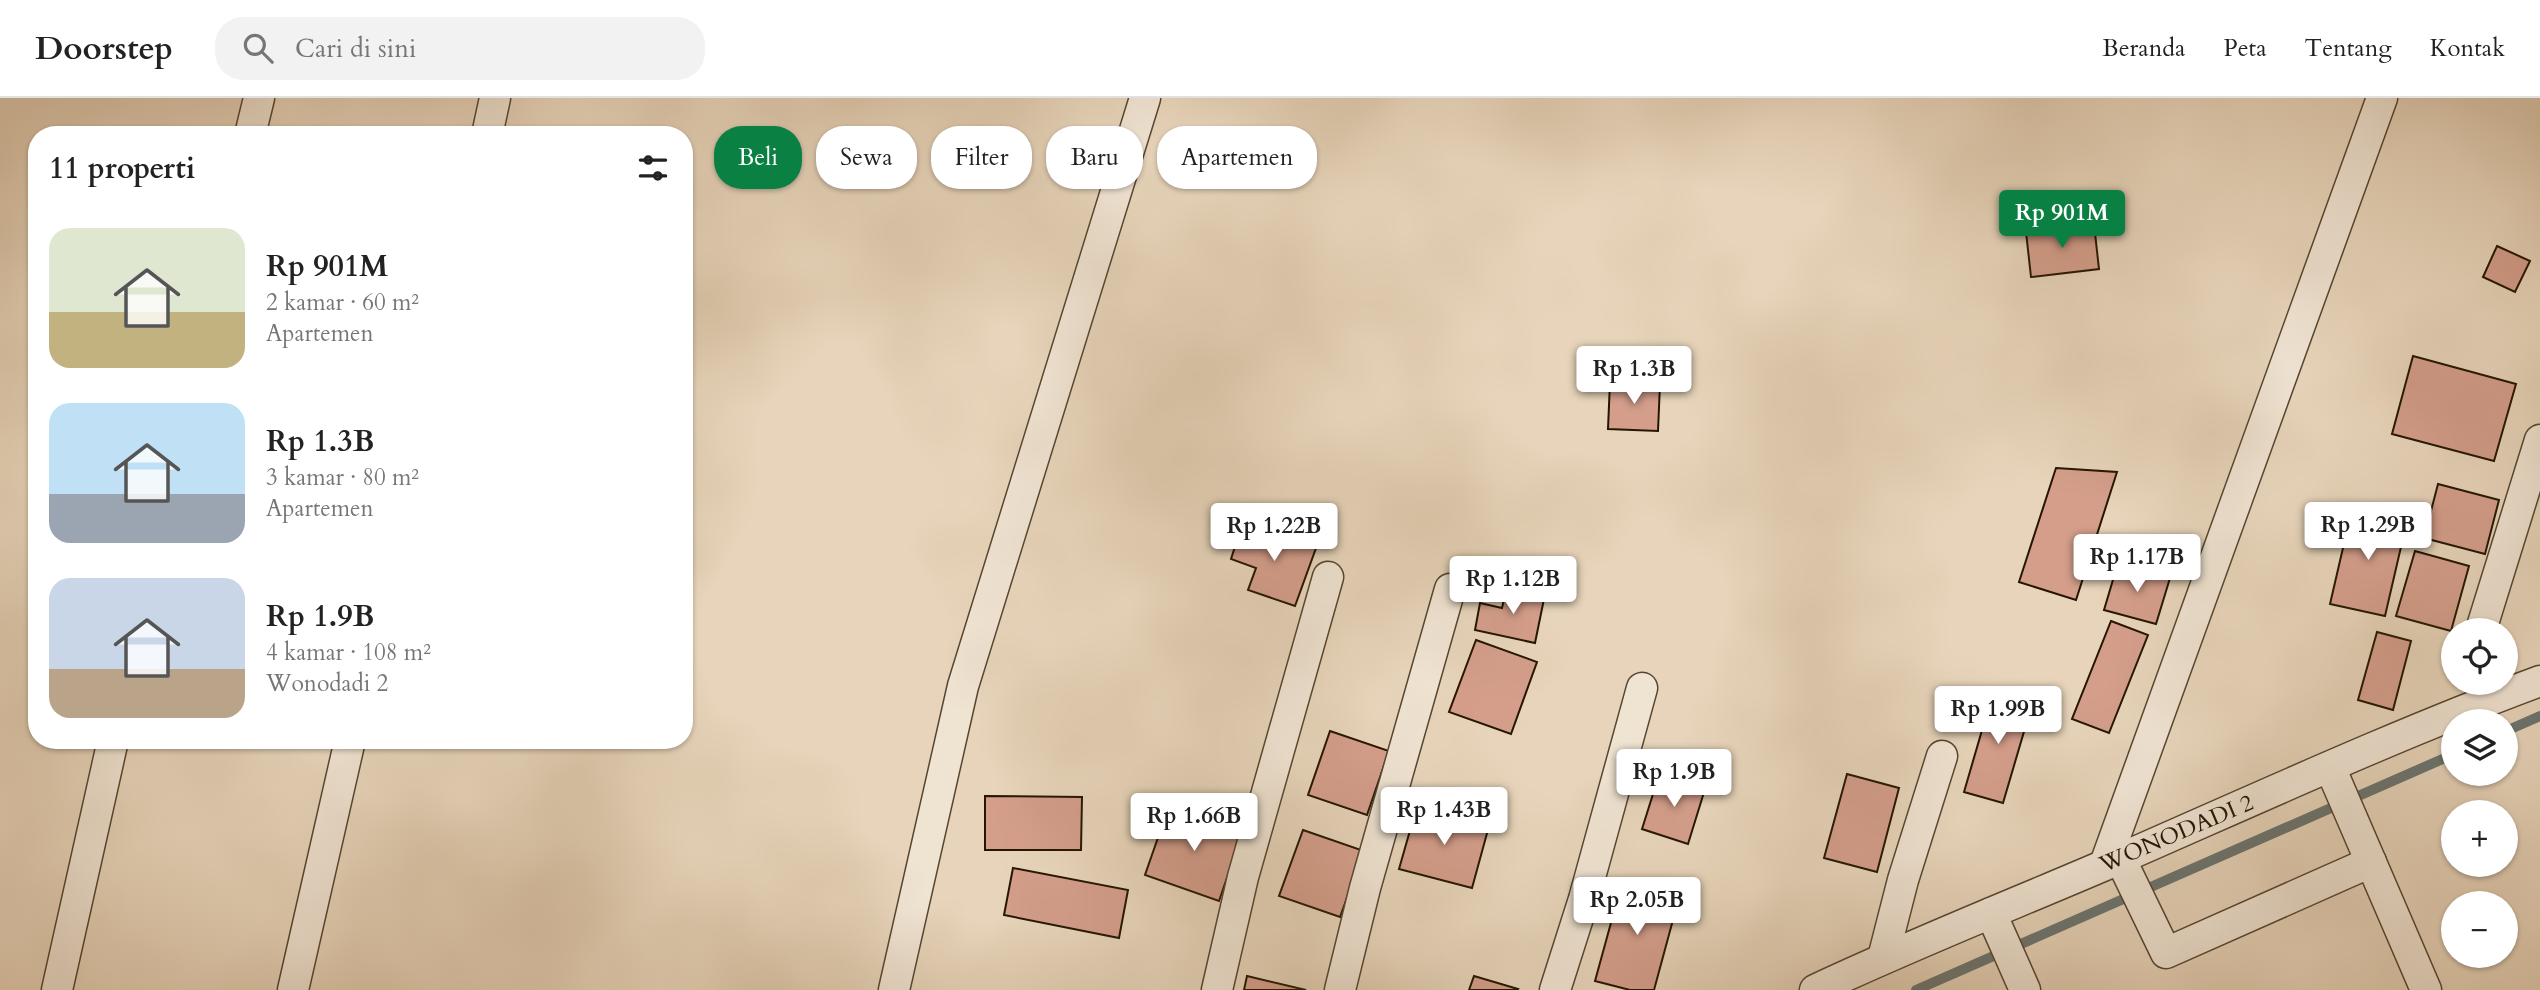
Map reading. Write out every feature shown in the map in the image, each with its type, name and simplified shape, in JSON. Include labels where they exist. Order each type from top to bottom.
[{"type":"street","points":[[252,126],[259,98]]},
{"type":"street","points":[[489,126],[495,98]]},
{"type":"street","points":[[894,990],[963,686],[1145,98]]},
{"type":"street","points":[[2371,862],[2166,953],[2147,911],[2119,867],[2382,98]]},
{"type":"street","points":[[2485,618],[2540,440]]},
{"type":"street","points":[[1217,990],[1243,877],[1328,577]]},
{"type":"street","points":[[1340,990],[1365,888],[1450,589]]},
{"type":"street","name":"WONODADI 2","points":[[2464,709],[2540,681]]},
{"type":"street","points":[[1555,990],[1584,900],[1642,688]]},
{"type":"street","name":"WONODADI 2","points":[[1815,990],[1883,958],[2001,936],[2119,867],[2333,775],[2441,720]]},
{"type":"street","points":[[57,990],[111,749]]},
{"type":"street","points":[[293,990],[348,749]]},
{"type":"street","points":[[1883,958],[1903,880],[1942,756]]},
{"type":"street","points":[[2333,775],[2426,990]]},
{"type":"street","points":[[2001,936],[2025,990]]},
{"type":"building","points":[[2094,224],[2099,269],[2031,277],[2026,232]]},
{"type":"building","points":[[2497,246],[2530,261],[2515,292],[2483,277]]},
{"type":"building","points":[[2413,356],[2516,384],[2494,461],[2392,434]]},
{"type":"building","points":[[1610,382],[1660,384],[1658,431],[1608,429]]},
{"type":"building","points":[[2056,468],[2117,472],[2076,600],[2019,582]]},
{"type":"building","points":[[2438,484],[2499,500],[2485,554],[2424,538]]},
{"type":"building","points":[[2352,509],[2407,521],[2385,616],[2330,604]]},
{"type":"building","points":[[1243,522],[1316,548],[1295,606],[1248,590],[1256,568],[1231,559]]},
{"type":"building","points":[[2415,551],[2469,566],[2455,618],[2441,618],[2441,628],[2396,616]]},
{"type":"building","points":[[2118,563],[2170,578],[2156,624],[2104,610]]},
{"type":"building","points":[[1507,586],[1545,594],[1535,643],[1475,630],[1480,603],[1502,608]]},
{"type":"building","points":[[2111,621],[2148,635],[2109,733],[2072,719]]},
{"type":"building","points":[[2377,632],[2411,641],[2393,710],[2358,700]]},
{"type":"building","points":[[1476,640],[1537,662],[1511,734],[1449,712]]},
{"type":"building","points":[[1994,689],[2033,701],[2003,803],[1964,792]]},
{"type":"building","points":[[1330,731],[1389,751],[1367,815],[1308,795]]},
{"type":"building","points":[[1847,774],[1899,788],[1877,872],[1824,858]]},
{"type":"building","points":[[1659,775],[1705,789],[1688,844],[1642,829]]},
{"type":"building","points":[[985,796],[1082,797],[1081,850],[985,850]]},
{"type":"building","points":[[1169,806],[1243,831],[1219,901],[1145,875]]},
{"type":"building","points":[[1417,806],[1489,826],[1472,888],[1399,869]]},
{"type":"building","points":[[1303,830],[1364,851],[1340,917],[1279,896]]},
{"type":"building","points":[[1013,868],[1128,890],[1119,938],[1004,915]]},
{"type":"building","points":[[1623,879],[1680,894],[1654,990],[1630,990],[1595,981]]},
{"type":"building","points":[[1247,976],[1306,990],[1244,990]]},
{"type":"building","points":[[1474,976],[1518,989],[1469,990]]},
{"type":"waterway","points":[[2518,726],[2540,716]]},
{"type":"waterway","points":[[1916,990],[2441,760]]}]
